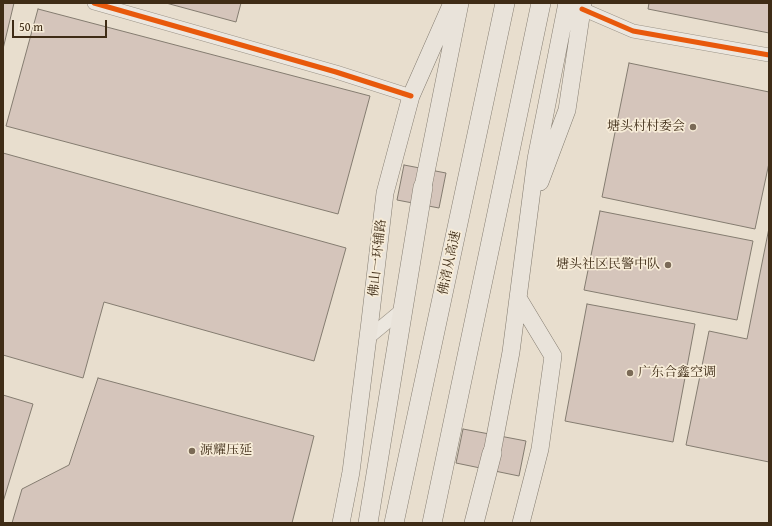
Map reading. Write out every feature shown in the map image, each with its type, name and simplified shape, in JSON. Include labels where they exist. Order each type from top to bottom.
[{"type":"highway","name":"佛清从高速","points":[[394,523],[505,3]]},
{"type":"highway","points":[[432,523],[541,3]]},
{"type":"highway","points":[[368,523],[423,187]]},
{"type":"highway","points":[[474,523],[492,453]]},
{"type":"main road","name":"佛山一环辅路","points":[[341,523],[351,472],[385,193],[411,96],[452,3]]},
{"type":"main road","points":[[423,187],[460,3]]},
{"type":"main road","points":[[492,453],[511,352],[536,159],[578,5]]},
{"type":"main road","points":[[529,212],[567,110],[578,5]]},
{"type":"main road","points":[[518,298],[553,356],[540,449],[521,523]]},
{"type":"street","points":[[94,3],[336,72],[411,96]]},
{"type":"street","points":[[578,5],[633,31],[769,55]]},
{"type":"street","points":[[368,338],[403,309]]},
{"type":"building","points":[[3,3],[14,3],[3,49]]},
{"type":"building","points":[[166,3],[241,3],[236,22]]},
{"type":"building","points":[[649,3],[769,3],[769,33],[648,9]]},
{"type":"building","points":[[38,9],[370,96],[338,214],[6,126]]},
{"type":"building","name":"塘头村村委会","points":[[629,63],[769,92],[769,163],[755,229],[602,197]]},
{"type":"building","points":[[3,153],[346,248],[314,361],[104,302],[83,378],[3,355]]},
{"type":"building","points":[[404,165],[446,173],[439,208],[397,200]]},
{"type":"building","name":"塘头社区民警中队","points":[[600,211],[753,241],[737,320],[584,290]]},
{"type":"building","points":[[769,228],[769,462],[686,445],[709,331],[747,339]]},
{"type":"building","name":"广东合鑫空调","points":[[587,304],[695,324],[673,442],[565,421]]},
{"type":"building","name":"源耀压延","points":[[98,378],[314,436],[292,523],[12,523],[22,489],[69,465]]},
{"type":"building","points":[[3,395],[33,404],[3,502]]},
{"type":"building","points":[[463,429],[526,441],[519,476],[456,463]]},
{"type":"cycle path","points":[[94,3],[336,72],[411,96]]},
{"type":"cycle path","points":[[582,9],[633,31],[769,55]]},
{"type":"place","name":"塘头村村委会","points":[[693,127]]},
{"type":"place","name":"塘头社区民警中队","points":[[668,265]]},
{"type":"place","name":"广东合鑫空调","points":[[630,373]]},
{"type":"place","name":"源耀压延","points":[[192,451]]}]
